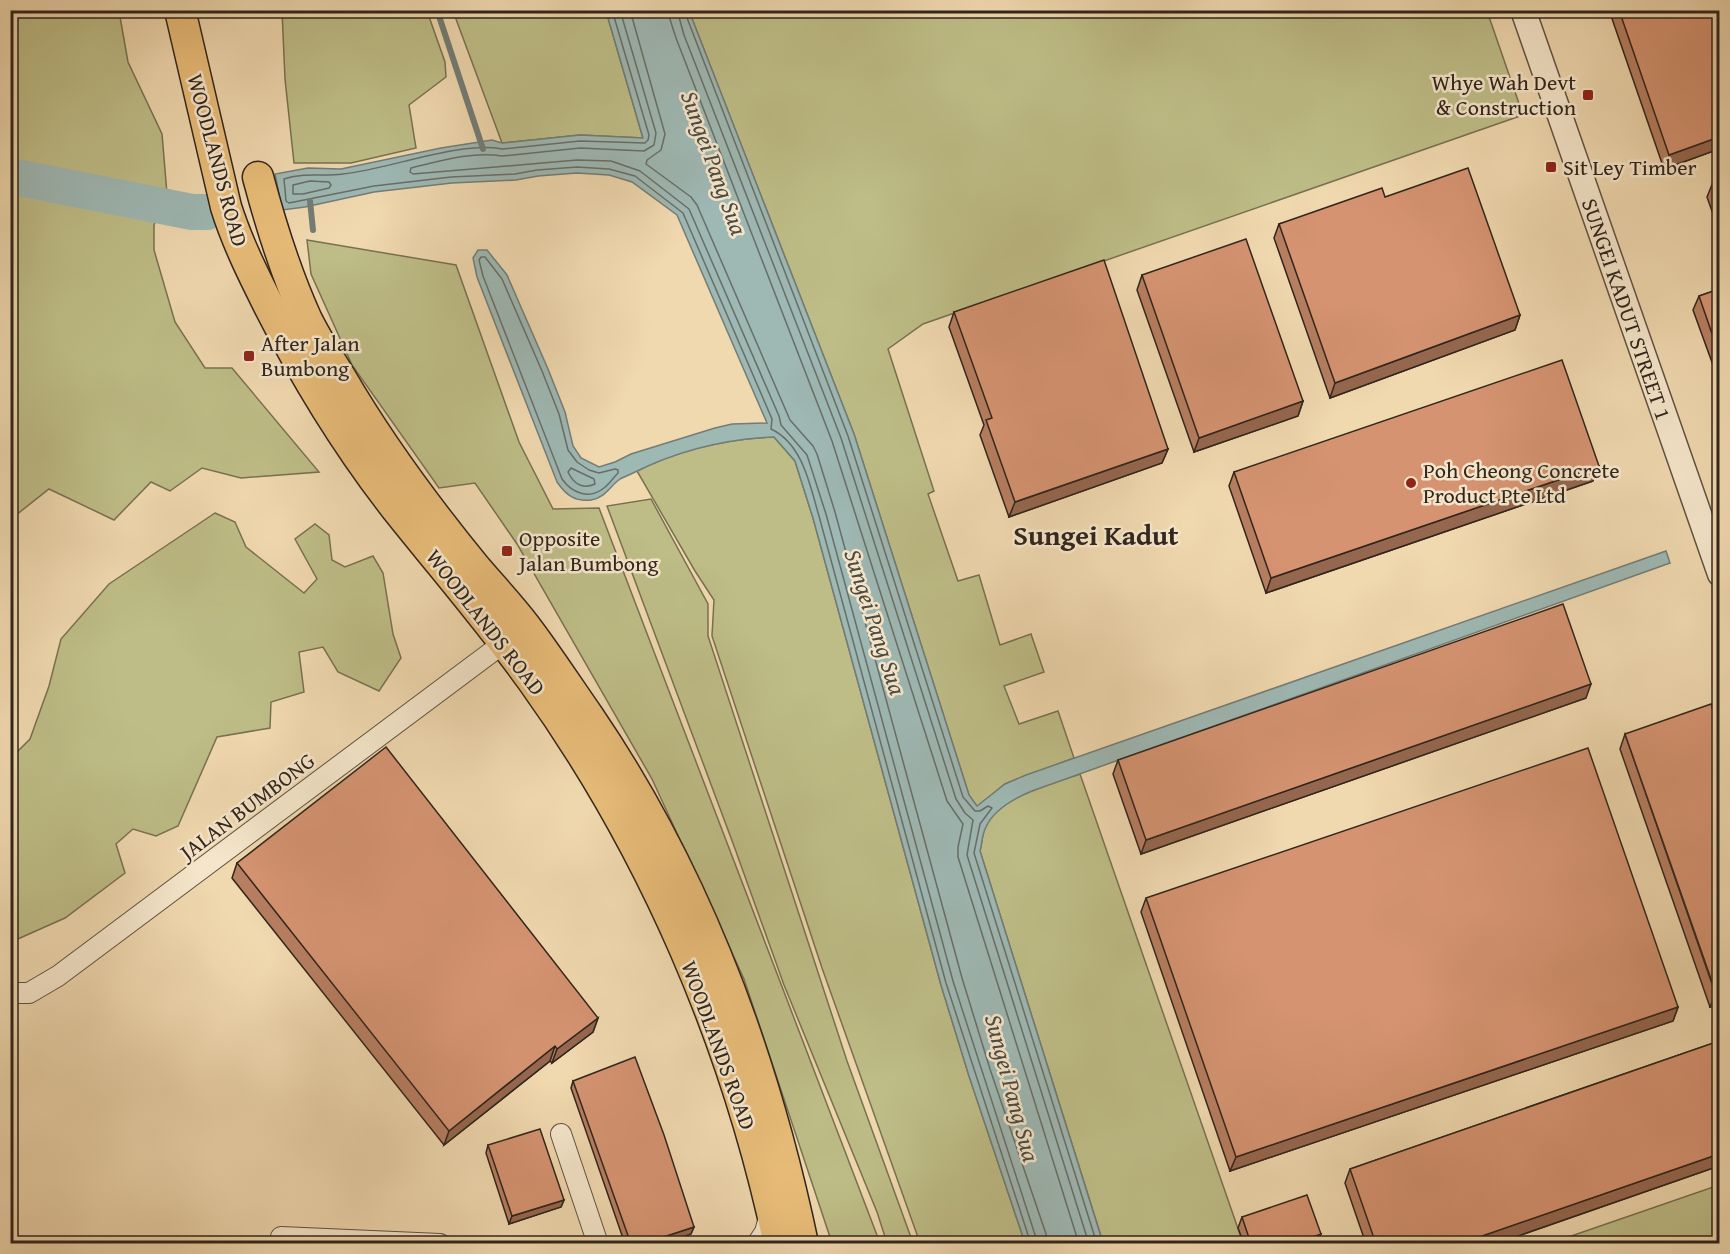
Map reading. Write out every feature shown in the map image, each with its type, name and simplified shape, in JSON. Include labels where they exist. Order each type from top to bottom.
[{"type":"main road","name":"WOODLANDS ROAD","points":[[180,10],[233,230],[251,271],[287,343],[338,427],[395,507],[505,642],[569,733],[603,788],[666,908],[700,983],[722,1040],[758,1152],[779,1244]]},
{"type":"main road","name":"WOODLANDS ROAD","points":[[258,177],[283,264],[309,324],[360,411],[389,456],[473,564],[526,627],[625,774],[658,834],[723,972],[745,1033],[795,1206],[803,1244]]},
{"type":"street","name":"SUNGEI KADUT STREET 1","points":[[1523,10],[1719,573]]},
{"type":"street","name":"JALAN BUMBONG","points":[[10,993],[29,993],[58,976],[505,642]]},
{"type":"street","points":[[561,1134],[598,1244]]},
{"type":"street","points":[[757,1244],[765,1232],[772,1209]]},
{"type":"street","points":[[280,1237],[440,1244]]},
{"type":"shaded area","points":[[11,10],[119,11],[128,62],[162,134],[167,194],[154,225],[154,250],[175,322],[205,368],[232,368],[319,472],[241,478],[202,468],[170,491],[151,482],[114,520],[49,489],[11,519]]},
{"type":"shaded area","points":[[282,11],[427,11],[445,62],[446,77],[409,105],[416,148],[351,163],[294,163],[285,79]]},
{"type":"shaded area","points":[[453,11],[606,11],[643,138],[580,135],[502,143]]},
{"type":"shaded area","points":[[689,11],[1487,11],[1523,115],[923,324],[888,349],[934,491],[928,494],[958,581],[979,575],[1000,645],[1031,634],[1044,672],[1004,686],[1019,724],[1058,711],[1074,758],[1005,784],[977,807],[969,795],[854,434]]},
{"type":"shaded area","points":[[307,240],[456,265],[519,442],[553,509],[599,508],[880,1243],[832,1243],[744,979],[652,779],[517,544],[475,483],[439,488],[352,365],[311,274]]},
{"type":"shaded area","points":[[774,437],[795,461],[813,518],[941,985],[1025,1243],[920,1243],[822,968],[712,636],[714,600],[637,471],[653,463],[704,446]]},
{"type":"shaded area","points":[[651,499],[708,604],[708,636],[847,1061],[913,1243],[887,1243],[877,1212],[784,985],[607,506]]},
{"type":"shaded area","points":[[215,513],[235,522],[246,547],[304,593],[317,579],[295,539],[315,524],[329,535],[332,560],[345,567],[373,556],[383,573],[393,634],[401,658],[379,691],[338,672],[323,647],[299,652],[304,692],[271,702],[270,728],[217,737],[178,826],[156,836],[133,829],[116,844],[125,873],[65,918],[11,942],[11,758],[30,739],[49,686],[61,639],[109,584]]},
{"type":"shaded area","points":[[1080,774],[1243,1243],[1103,1243],[980,851],[985,828],[1001,808],[1026,793]]},
{"type":"shaded area","points":[[1719,1185],[1719,1243],[1551,1243]]},
{"type":"water","name":"Sungei Pang Sua","points":[[606,11],[689,11],[854,434],[969,795],[977,806],[1005,784],[1026,775],[1666,551],[1670,563],[1032,791],[1012,801],[994,815],[985,830],[980,851],[1103,1243],[1025,1243],[941,985],[813,518],[795,461],[774,437],[756,438],[719,443],[667,458],[620,479],[596,499],[580,500],[571,497],[557,482],[477,277],[473,258],[478,250],[487,250],[507,275],[565,412],[573,446],[581,458],[599,467],[631,454],[715,428],[732,424],[767,423],[677,215],[632,182],[609,175],[577,173],[374,192],[282,210],[275,174],[308,168],[341,169],[492,140],[502,143],[580,135],[643,138]]},
{"type":"building","points":[[1619,10],[1719,10],[1719,137],[1669,155]]},
{"type":"building","points":[[1468,168],[1520,315],[1335,383],[1279,224],[1382,188],[1385,197]]},
{"type":"building","points":[[1719,180],[1719,202],[1713,182]]},
{"type":"building","points":[[1246,239],[1303,401],[1199,438],[1142,275]]},
{"type":"building","points":[[1104,260],[1168,449],[1015,502],[986,420],[992,418],[954,312]]},
{"type":"building","points":[[1719,289],[1719,350],[1718,351],[1699,296]]},
{"type":"building","name":"Poh Cheong Concrete Product Pte Ltd","points":[[1562,360],[1599,466],[1271,578],[1234,472]]},
{"type":"building","points":[[1563,604],[1591,684],[1146,840],[1118,760]]},
{"type":"building","points":[[1711,704],[1719,727],[1719,992],[1716,993],[1625,734]]},
{"type":"building","points":[[386,747],[598,1018],[557,1049],[555,1046],[449,1131],[237,863]]},
{"type":"building","points":[[1588,748],[1678,1007],[1236,1157],[1146,898]]},
{"type":"building","points":[[1719,1041],[1719,1154],[1459,1244],[1376,1244],[1350,1169]]},
{"type":"building","points":[[635,1057],[664,1135],[694,1227],[642,1244],[631,1244],[573,1081]]},
{"type":"building","points":[[540,1129],[564,1200],[512,1216],[488,1145]]},
{"type":"building","points":[[1307,1195],[1321,1234],[1294,1244],[1251,1244],[1242,1217]]},
{"type":"waterway","points":[[437,10],[483,149]]},
{"type":"waterway","points":[[10,176],[192,212],[207,212]]},
{"type":"waterway","points":[[310,201],[313,230]]},
{"type":"place","name":"Whye Wah Devt & Construction","points":[[1588,95]]},
{"type":"place","name":"Sit Ley Timber","points":[[1551,167]]},
{"type":"place","name":"After Jalan Bumbong","points":[[249,356]]},
{"type":"place","name":"Poh Cheong Concrete Product Pte Ltd","points":[[1411,483]]},
{"type":"place","name":"Opposite Jalan Bumbong","points":[[507,551]]},
{"type":"district","name":"Sungei Kadut","points":[[1096,535]]}]
